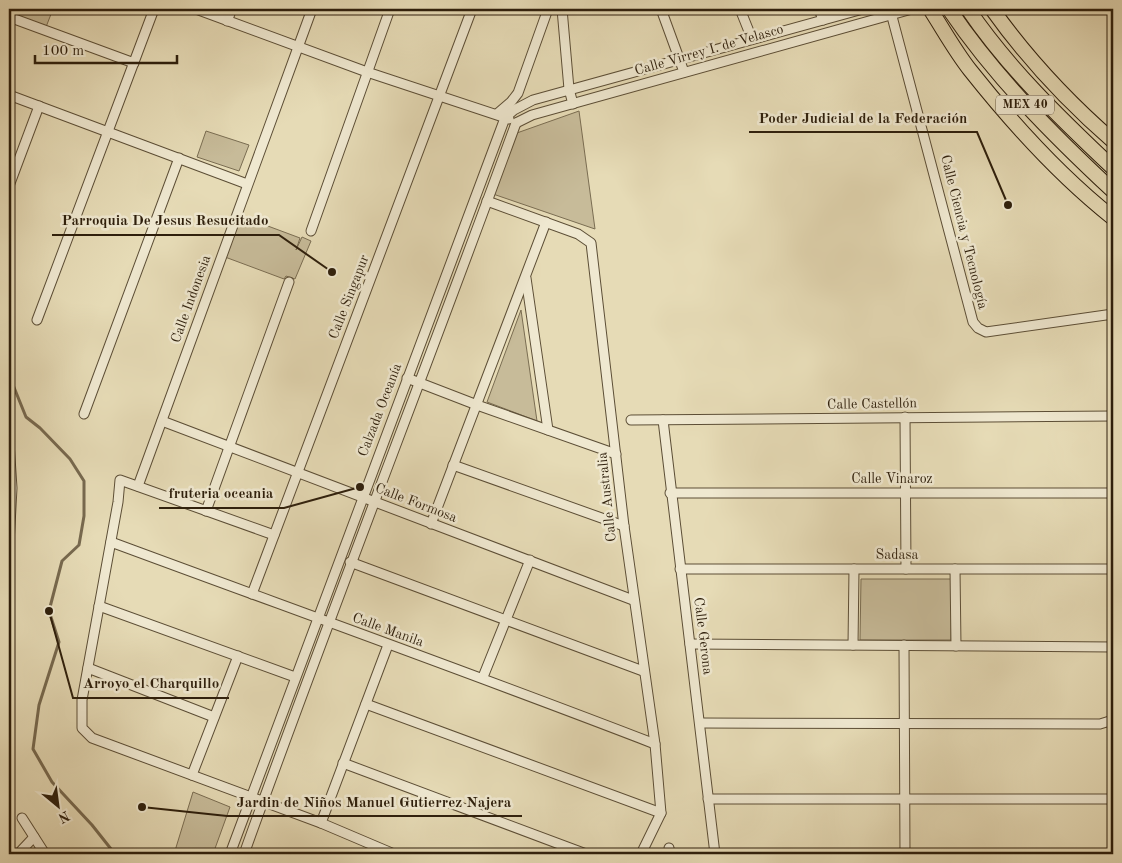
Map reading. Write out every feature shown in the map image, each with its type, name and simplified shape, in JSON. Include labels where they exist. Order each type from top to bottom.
[{"type":"highway","points":[[930,9],[969,68],[1008,116],[1063,174],[1107,208],[1113,218]]},
{"type":"highway","name":"MEX 40","points":[[948,9],[977,49],[1020,99],[1064,146],[1113,191]]},
{"type":"highway","name":"MEX 40","points":[[968,9],[988,36],[1032,87],[1113,168]]},
{"type":"highway","points":[[992,9],[1040,70],[1083,114],[1113,141]]},
{"type":"street","points":[[38,320],[154,9]]},
{"type":"street","points":[[196,9],[367,72],[501,116],[516,123]]},
{"type":"street","points":[[227,21],[232,9]]},
{"type":"street","name":"Calle Indonesia","points":[[138,486],[312,9]]},
{"type":"street","points":[[311,231],[390,9]]},
{"type":"street","name":"Calle Singapur","points":[[252,594],[472,9]]},
{"type":"street","name":"Calzada Oceanía","points":[[230,854],[407,378],[501,116],[518,93],[548,9]]},
{"type":"street","points":[[562,9],[569,89],[573,104]]},
{"type":"street","points":[[661,9],[684,72]]},
{"type":"street","points":[[740,9],[752,39]]},
{"type":"street","points":[[819,9],[823,20]]},
{"type":"street","name":"Calle Virrey I. de Velasco","points":[[501,116],[526,102],[569,89],[863,9]]},
{"type":"street","name":"Calle Virrey I. de Velasco","points":[[516,123],[532,115],[890,11],[912,9]]},
{"type":"street","name":"Calle Ciencia y Tecnología","points":[[890,11],[973,322],[978,328],[986,332],[1113,314]]},
{"type":"street","points":[[9,17],[134,63]]},
{"type":"street","points":[[9,95],[247,184]]},
{"type":"street","points":[[9,186],[39,106]]},
{"type":"street","name":"Calzada Oceanía","points":[[244,854],[350,562],[420,382],[516,123]]},
{"type":"street","points":[[84,414],[179,158]]},
{"type":"street","name":"Calle Australia","points":[[487,201],[578,234],[592,243],[633,600],[655,744],[662,813]]},
{"type":"street","points":[[431,524],[546,222]]},
{"type":"street","points":[[526,278],[548,430]]},
{"type":"street","points":[[206,510],[289,282]]},
{"type":"street","points":[[407,378],[616,454]]},
{"type":"street","name":"Calle Castellón","points":[[631,420],[1113,416]]},
{"type":"street","points":[[905,417],[906,569]]},
{"type":"street","name":"Calle Gerona","points":[[663,420],[670,493],[715,854]]},
{"type":"street","name":"Calle Formosa","points":[[162,421],[633,600]]},
{"type":"street","points":[[9,442],[11,489],[9,544]]},
{"type":"street","points":[[453,465],[624,526]]},
{"type":"street","points":[[274,535],[120,480],[111,542],[88,668],[81,723],[88,736],[321,823],[394,854]]},
{"type":"street","name":"Calle Vinaroz","points":[[670,493],[1113,493]]},
{"type":"street","name":"Calle Manila","points":[[111,542],[388,645],[483,677],[655,744]]},
{"type":"street","points":[[483,677],[508,619],[530,560]]},
{"type":"street","points":[[350,562],[508,619],[643,671]]},
{"type":"street","name":"Sadasa","points":[[680,569],[1113,569]]},
{"type":"street","points":[[853,645],[854,569]]},
{"type":"street","points":[[955,569],[956,646]]},
{"type":"street","points":[[99,606],[295,677]]},
{"type":"street","points":[[690,644],[1113,647]]},
{"type":"street","points":[[321,823],[388,645]]},
{"type":"street","points":[[904,645],[906,854]]},
{"type":"street","points":[[192,775],[238,656]]},
{"type":"street","points":[[88,668],[214,717]]},
{"type":"street","points":[[366,704],[662,813],[641,854]]},
{"type":"street","points":[[1100,724],[1113,720]]},
{"type":"street","points":[[700,723],[1100,724],[1113,728]]},
{"type":"street","points":[[343,763],[586,854]]},
{"type":"street","points":[[708,798],[1113,799]]},
{"type":"street","points":[[22,818],[45,854]]},
{"type":"street","points":[[18,854],[34,837]]},
{"type":"shaded area","points":[[13,9],[53,9],[46,27],[10,15]]},
{"type":"shaded area","points":[[579,111],[595,229],[493,194],[514,134]]},
{"type":"shaded area","points":[[206,131],[249,145],[239,171],[197,157]]},
{"type":"shaded area","points":[[241,216],[300,238],[296,250],[302,237],[311,241],[295,279],[286,276],[284,279],[225,257]]},
{"type":"shaded area","points":[[521,310],[537,421],[487,402]]},
{"type":"shaded area","points":[[861,579],[952,579],[951,640],[860,640]]},
{"type":"shaded area","points":[[193,792],[230,807],[213,854],[174,854]]},
{"type":"waterway","points":[[9,375],[26,417],[40,428],[70,459],[84,481],[84,516],[79,545],[62,561],[49,611],[59,642],[39,705],[33,749],[52,782],[92,825],[115,854]]},
{"type":"place","name":"Poder Judicial de la Federación","points":[[1008,205]]},
{"type":"place","name":"Parroquia De Jesus Resucitado","points":[[332,272]]},
{"type":"place","name":"fruteria oceania","points":[[360,487]]},
{"type":"place","name":"Arroyo el Charquillo","points":[[49,611]]},
{"type":"place","name":"Jardin de Niños Manuel Gutierrez Najera","points":[[142,807]]}]
